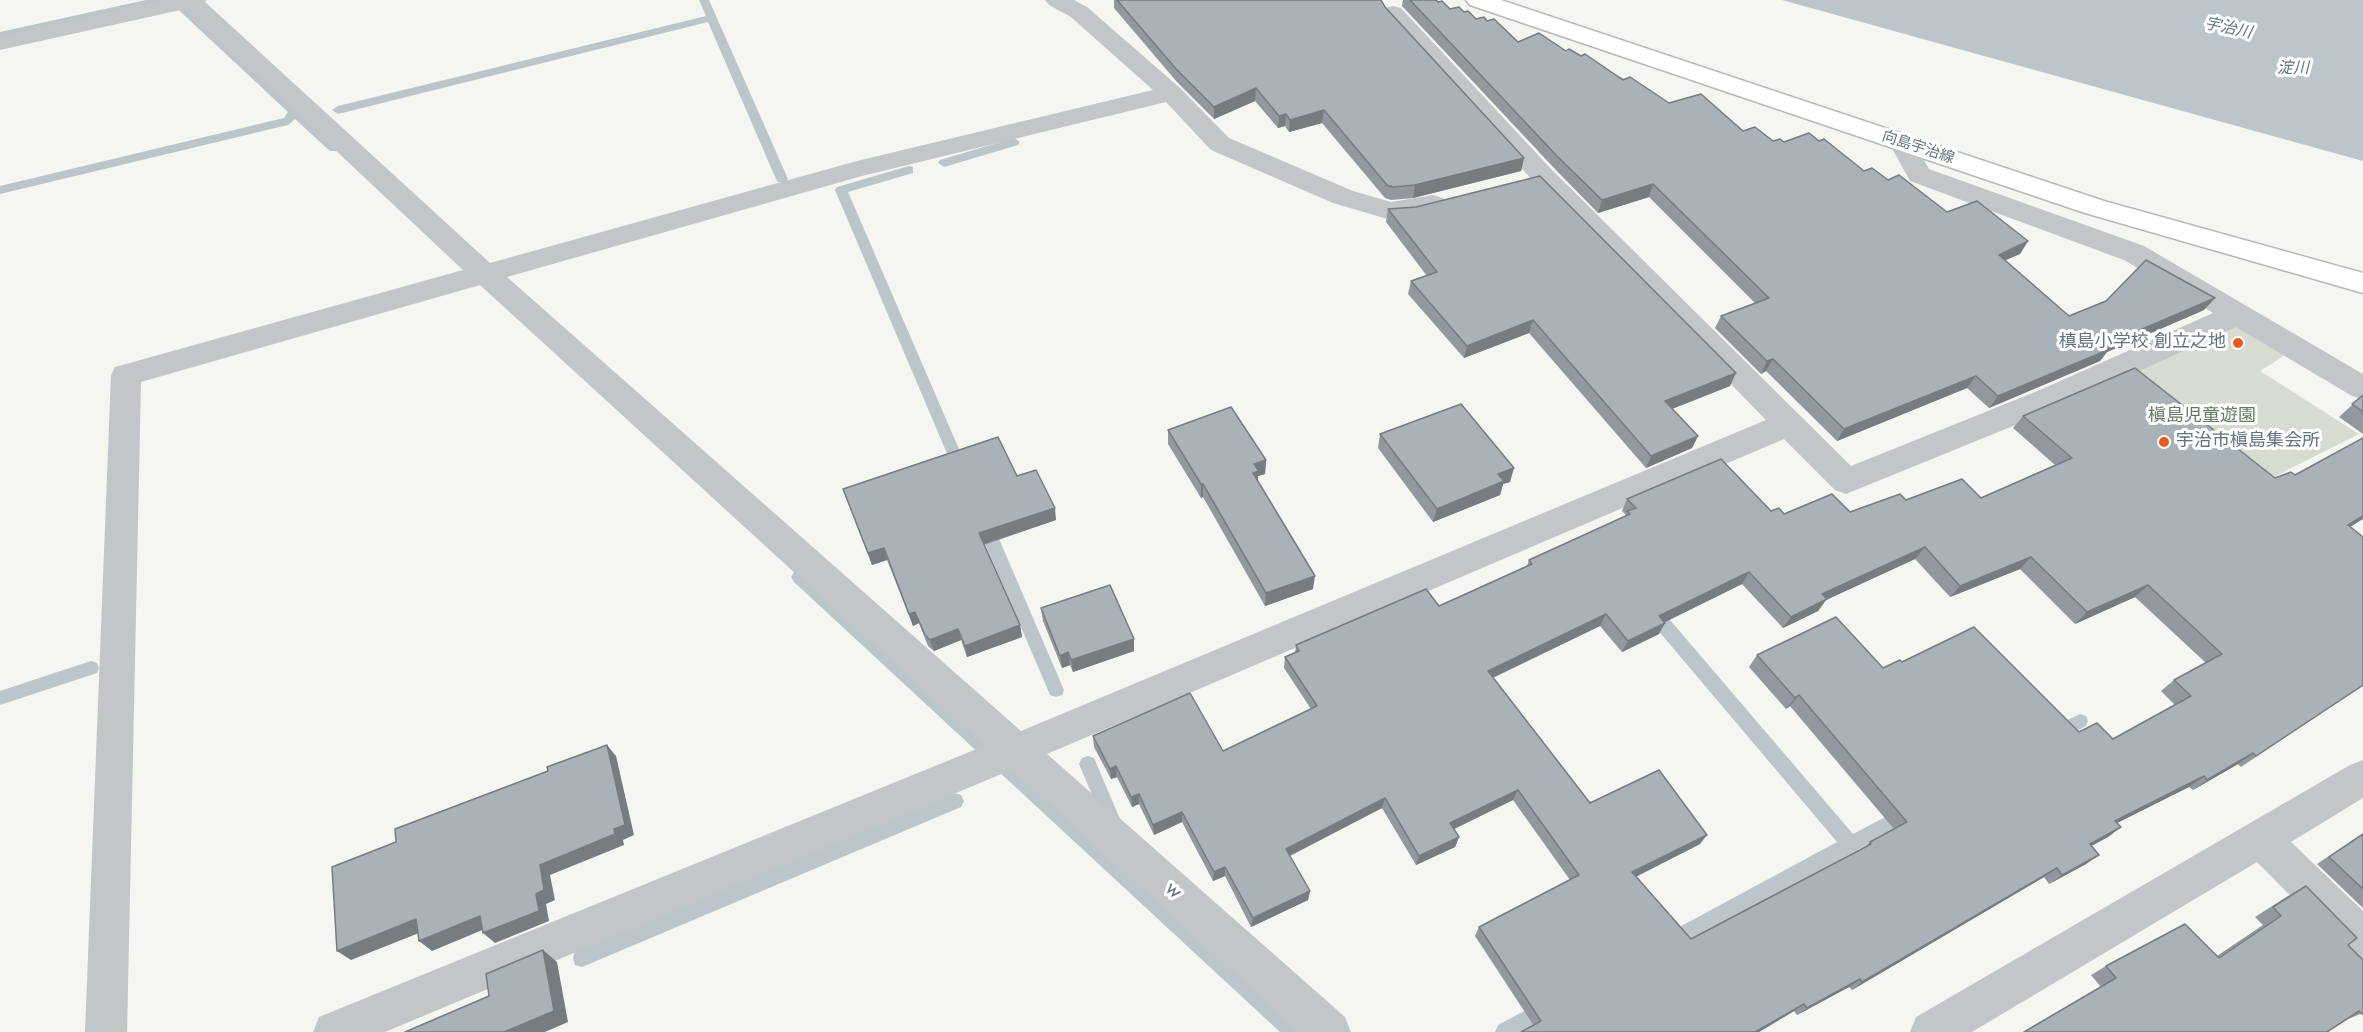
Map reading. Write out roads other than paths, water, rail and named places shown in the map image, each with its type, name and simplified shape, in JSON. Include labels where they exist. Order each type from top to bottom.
[{"type":"main road","name":"向島宇治線","points":[[1478,0],[2095,207],[2292,261],[2363,284]]},
{"type":"street","points":[[1057,0],[1079,12],[1171,93],[1220,144],[1343,197],[1390,211],[1413,209],[1456,198]]},
{"type":"street","points":[[0,43],[192,1]]},
{"type":"street","name":"w","points":[[192,1],[484,273],[1330,1032]]},
{"type":"street","points":[[1393,13],[1497,126],[1532,178],[1790,423],[1846,481],[2051,398],[2236,315]]},
{"type":"street","points":[[106,1032],[126,375],[856,169],[1171,93]]},
{"type":"street","points":[[1902,143],[1918,175],[2134,253],[2363,388]]},
{"type":"street","points":[[334,1032],[1016,750],[1790,423]]},
{"type":"street","points":[[1931,1032],[2363,777]]},
{"type":"street","points":[[2261,839],[2363,940]]},
{"type":"water","name":"淀川","points":[[1782,0],[2363,0],[2363,161]]},
{"type":"waterway","points":[[0,35],[160,0]]},
{"type":"waterway","points":[[173,0],[294,111]]},
{"type":"waterway","points":[[704,0],[712,18]]},
{"type":"waterway","points":[[338,110],[712,18]]},
{"type":"waterway","points":[[712,18],[782,179]]},
{"type":"waterway","points":[[0,190],[288,121],[294,111]]},
{"type":"waterway","points":[[294,111],[334,148]]},
{"type":"waterway","points":[[944,163],[1014,142]]},
{"type":"waterway","points":[[909,170],[841,190],[961,470]]},
{"type":"waterway","points":[[985,525],[1056,690]]},
{"type":"waterway","points":[[799,577],[1294,1032]]},
{"type":"waterway","points":[[1652,611],[1850,844]]},
{"type":"waterway","points":[[0,698],[91,668]]},
{"type":"waterway","points":[[2053,735],[2080,721]]},
{"type":"waterway","points":[[1088,764],[1111,819]]},
{"type":"waterway","points":[[582,958],[955,801]]},
{"type":"waterway","points":[[1850,844],[1908,813]]},
{"type":"waterway","points":[[1668,944],[1850,844]]},
{"type":"waterway","points":[[1505,1032],[1547,1009]]},
{"type":"place","name":"槙島小学校 創立之地","points":[[2238,343]]},
{"type":"place","name":"宇治市槇島集会所","points":[[2164,442]]},
{"type":"water label","name":"宇治川","points":[[2228,29]]},
{"type":"park label","name":"槇島児童遊園","points":[[2202,417]]}]
